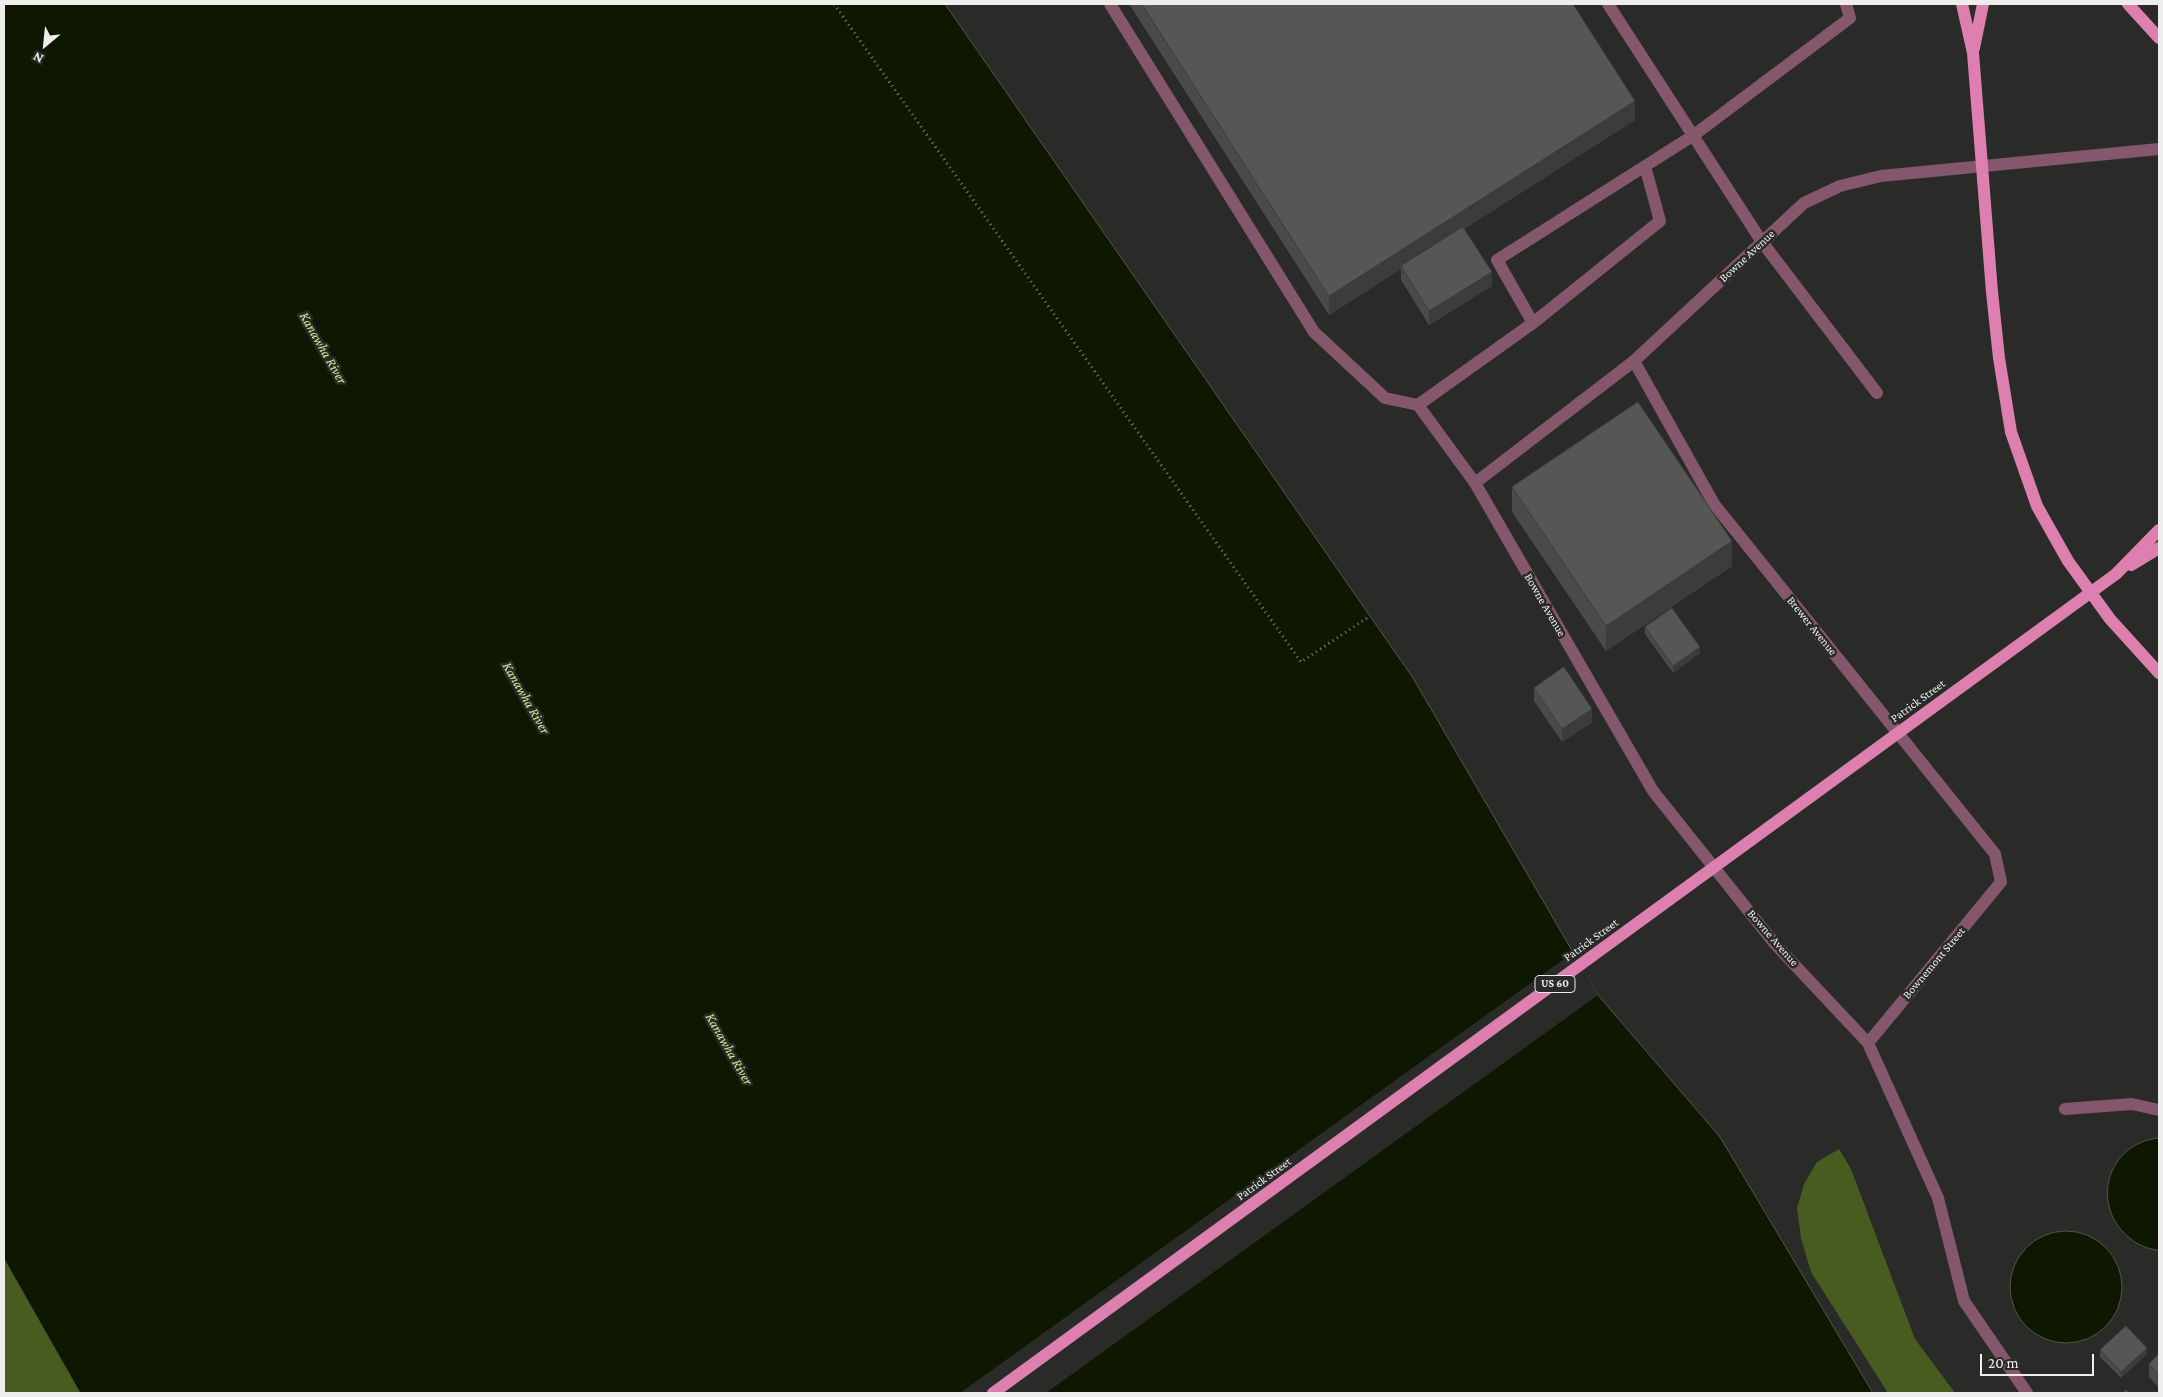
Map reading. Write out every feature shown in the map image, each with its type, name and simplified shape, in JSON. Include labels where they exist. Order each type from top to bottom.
[{"type":"main road","points":[[1962,4],[1973,53],[1981,167],[1999,358],[2011,432],[2037,506],[2068,561],[2110,619],[2159,673]]},
{"type":"main road","points":[[1973,53],[1983,4]]},
{"type":"main road","points":[[2128,4],[2159,38]]},
{"type":"main road","points":[[2116,574],[2159,530]]},
{"type":"main road","name":"Patrick Street","points":[[993,1393],[2116,574],[2159,548]]},
{"type":"street","points":[[1110,4],[1314,332],[1385,398],[1418,405],[1475,483]]},
{"type":"street","points":[[1608,4],[1762,242],[1877,393]]},
{"type":"street","points":[[1533,322],[1497,260],[1694,135],[1850,18],[1846,4]]},
{"type":"street","name":"Bowne Avenue","points":[[2027,1393],[1964,1301],[1938,1198],[1868,1044],[1775,944],[1653,791],[1475,483],[1634,361],[1804,203],[1840,186],[1881,176],[2159,149]]},
{"type":"street","points":[[1418,405],[1533,322],[1660,221],[1645,166]]},
{"type":"street","name":"Brewer Avenue","points":[[1634,361],[1714,504],[1995,854],[2001,882]]},
{"type":"street","name":"Bownemont Street","points":[[1868,1044],[2001,882]]},
{"type":"street","points":[[2065,1109],[2132,1104],[2159,1110]]},
{"type":"path","points":[[834,4],[1301,662],[1370,616]]},
{"type":"green space","points":[[1839,1149],[1851,1169],[1915,1339],[1955,1393],[1888,1393],[1811,1272],[1801,1238],[1797,1208],[1804,1184],[1817,1162]]},
{"type":"green space","points":[[4,1259],[80,1393],[4,1393]]},
{"type":"water","name":"Kanawha River","points":[[4,4],[945,4],[1413,678],[1598,995],[1720,1137],[1873,1393],[80,1393],[4,1259]]},
{"type":"water","points":[[2159,1138],[2159,1250],[2137,1243],[2118,1226],[2110,1210],[2107,1194],[2109,1178],[2116,1164],[2126,1151],[2141,1142]]},
{"type":"water","points":[[2066,1231],[2087,1235],[2106,1247],[2118,1266],[2122,1287],[2118,1308],[2106,1327],[2087,1339],[2066,1343],[2045,1339],[2026,1327],[2014,1308],[2010,1287],[2014,1266],[2026,1247],[2045,1235]]},
{"type":"pier","points":[[1574,952],[1598,995],[1046,1393],[960,1393]]},
{"type":"building","points":[[1142,4],[1573,4],[1635,101],[1329,296]]},
{"type":"building","points":[[1463,227],[1492,272],[1429,311],[1401,266]]},
{"type":"building","points":[[1638,402],[1732,541],[1606,626],[1512,487]]},
{"type":"building","points":[[1672,608],[1700,647],[1673,666],[1645,627]]},
{"type":"building","points":[[1564,667],[1592,709],[1562,729],[1534,688]]},
{"type":"building","points":[[2126,1326],[2147,1348],[2121,1372],[2100,1350]]},
{"type":"building","points":[[2159,1354],[2159,1375],[2149,1364]]}]
